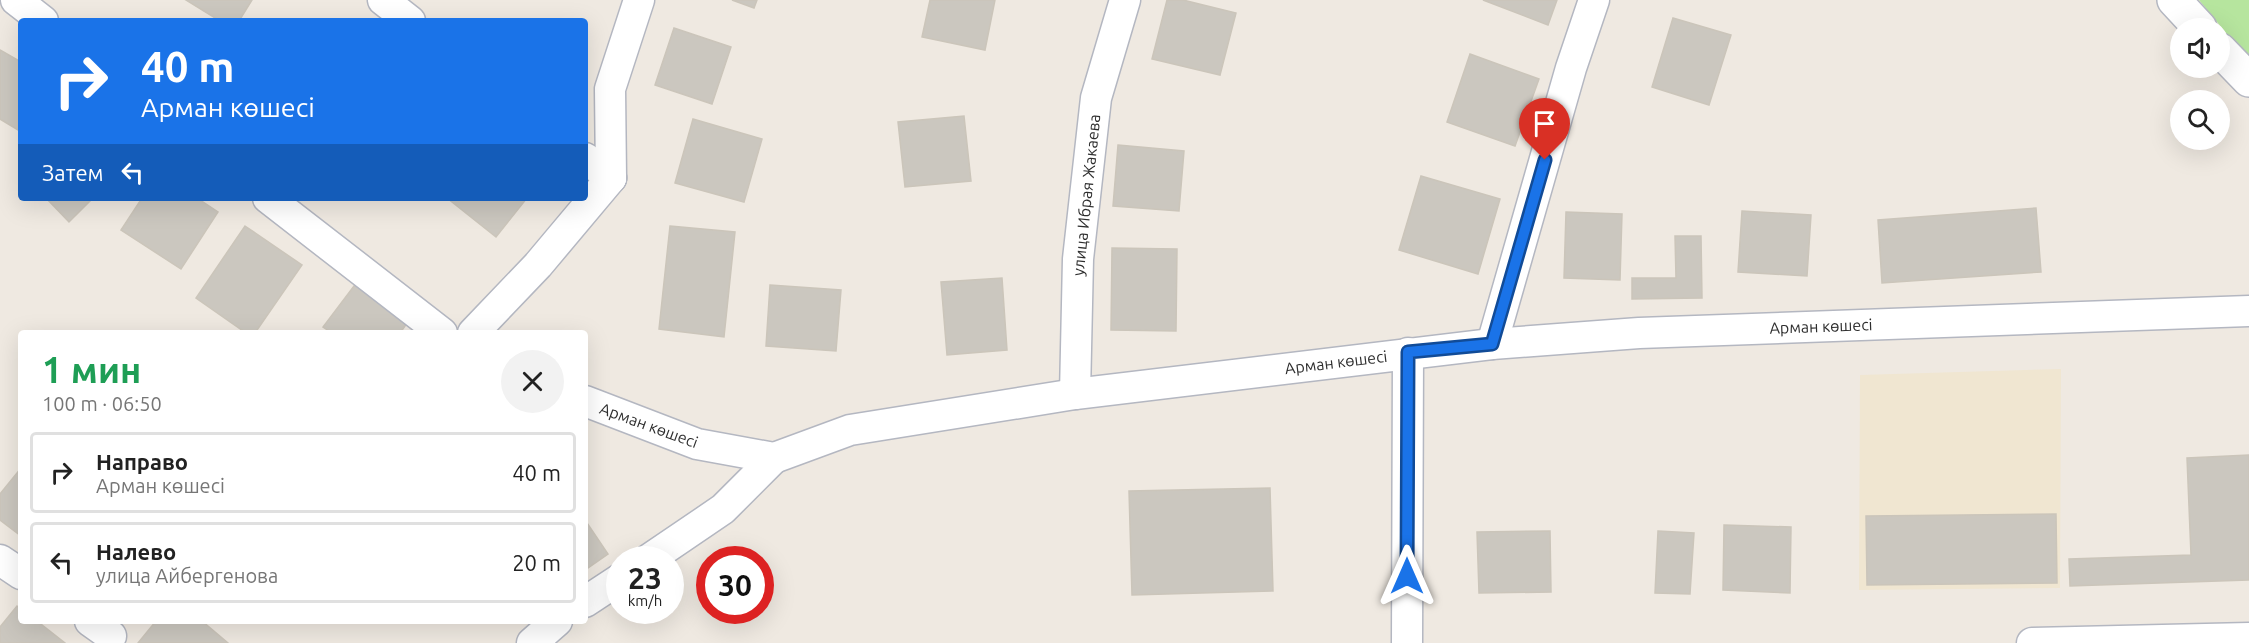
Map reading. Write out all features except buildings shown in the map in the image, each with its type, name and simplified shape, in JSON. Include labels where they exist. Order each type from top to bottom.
[{"type":"main road","points":[[2174,0],[2191,18]]},
{"type":"main road","points":[[2230,60],[2249,80]]},
{"type":"street","points":[[16,0],[39,18]]},
{"type":"street","points":[[383,0],[406,18]]},
{"type":"street","points":[[476,330],[538,265],[611,178],[610,89],[639,0]]},
{"type":"street","name":"улица Ибрая Жакаева","points":[[1075,394],[1078,259],[1096,98],[1125,0]]},
{"type":"street","points":[[1492,344],[1571,68],[1594,0]]},
{"type":"street","points":[[588,160],[611,178]]},
{"type":"street","points":[[272,201],[438,330]]},
{"type":"street","name":"Арман көшесі","points":[[588,403],[697,444],[774,458],[850,430],[1075,394],[1408,352],[1639,333],[2249,311]]},
{"type":"street","points":[[1407,643],[1408,352]]},
{"type":"street","points":[[669,546],[723,509],[774,458]]},
{"type":"street","points":[[0,560],[18,572]]},
{"type":"street","points":[[588,600],[606,588]]},
{"type":"street","points":[[532,643],[553,624]]},
{"type":"street","points":[[2032,643],[2249,638]]},
{"type":"shaded area","points":[[2061,369],[2060,588],[1859,590],[1860,375]]},
{"type":"green space","points":[[2199,0],[2249,0],[2249,60],[2230,38],[2230,18],[2214,18]]},
{"type":"route","points":[[1407,576],[1408,352],[1492,344],[1545,160]]}]
